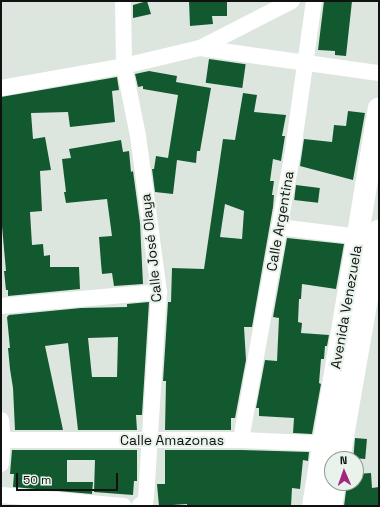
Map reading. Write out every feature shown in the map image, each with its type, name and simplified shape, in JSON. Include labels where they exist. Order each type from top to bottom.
[{"type":"main road","name":"Avenida Venezuela","points":[[313,506],[335,449],[371,235],[379,108]]},
{"type":"main road","points":[[331,506],[334,491]]},
{"type":"street","name":"Calle José Olaya","points":[[123,1],[124,66],[138,136],[159,292],[150,440],[143,502]]},
{"type":"street","name":"Calle Argentina","points":[[241,440],[293,150],[314,1]]},
{"type":"street","points":[[1,88],[124,66],[200,48],[285,3]]},
{"type":"street","points":[[200,48],[379,73]]},
{"type":"street","points":[[279,227],[371,235]]},
{"type":"street","points":[[1,306],[159,292]]},
{"type":"street","points":[[1,420],[3,440],[1,464]]},
{"type":"street","name":"Calle Amazonas","points":[[3,440],[241,440],[335,449]]},
{"type":"street","points":[[1,495],[124,506]]},
{"type":"building","points":[[147,1],[151,14],[133,18],[133,5]]},
{"type":"building","points":[[189,1],[227,1],[227,16],[212,16],[213,24],[190,26]]},
{"type":"building","points":[[324,1],[352,1],[346,56],[335,55],[335,51],[318,50]]},
{"type":"building","points":[[209,59],[246,64],[242,88],[206,83]]},
{"type":"building","points":[[149,71],[177,76],[176,82],[211,88],[200,151],[197,151],[196,163],[177,160],[173,194],[155,192],[152,169],[154,169],[156,156],[168,158],[178,95],[143,89],[143,86],[138,87],[135,74]]},
{"type":"building","points":[[117,77],[119,90],[112,91],[115,122],[70,127],[68,112],[31,113],[33,139],[45,137],[51,170],[40,171],[42,211],[30,212],[32,245],[43,244],[44,256],[50,255],[50,267],[79,267],[80,289],[8,296],[4,271],[6,271],[1,215],[1,97]]},
{"type":"building","points":[[243,93],[257,95],[254,112],[286,115],[282,136],[285,136],[281,161],[273,159],[270,181],[274,181],[272,195],[274,195],[273,207],[252,327],[244,327],[246,360],[235,418],[231,418],[231,430],[165,430],[166,381],[163,381],[168,302],[171,302],[172,268],[204,269],[223,139],[235,140]],"holes":[[[225,204],[244,211],[242,239],[220,237]]]},
{"type":"building","points":[[348,111],[365,113],[353,180],[300,166],[304,139],[332,142],[334,125],[346,126]]},
{"type":"building","points":[[121,140],[123,152],[129,151],[131,172],[133,171],[140,223],[143,284],[114,286],[112,273],[102,274],[101,263],[99,237],[112,236],[107,199],[66,203],[62,159],[71,158],[69,149]]},
{"type":"building","points":[[296,185],[320,188],[318,203],[294,200]]},
{"type":"building","points":[[287,238],[344,244],[336,289],[302,284],[301,299],[299,299],[298,322],[302,323],[301,333],[329,335],[327,346],[325,346],[324,359],[321,359],[319,383],[321,384],[312,434],[293,433],[294,418],[259,416],[259,408],[256,408],[265,360],[277,361],[279,318],[273,317]]},
{"type":"building","points":[[149,302],[142,415],[136,415],[137,430],[78,430],[68,343],[45,346],[63,430],[15,430],[7,317],[9,315],[81,308],[127,307],[127,304]],"holes":[[[118,337],[117,377],[92,377],[88,338]]]},
{"type":"building","points":[[355,438],[367,439],[365,459],[364,451],[354,451]]},
{"type":"building","points":[[12,450],[137,450],[137,481],[134,481],[133,495],[94,492],[95,460],[67,460],[67,482],[93,482],[92,494],[13,487],[14,474],[10,474]]},
{"type":"building","points":[[165,450],[309,452],[308,461],[303,460],[300,489],[292,488],[291,506],[187,506],[187,504],[159,506],[157,484],[165,484]]},
{"type":"building","points":[[364,473],[371,473],[372,488],[379,487],[379,506],[344,506],[346,491],[364,491]]}]
